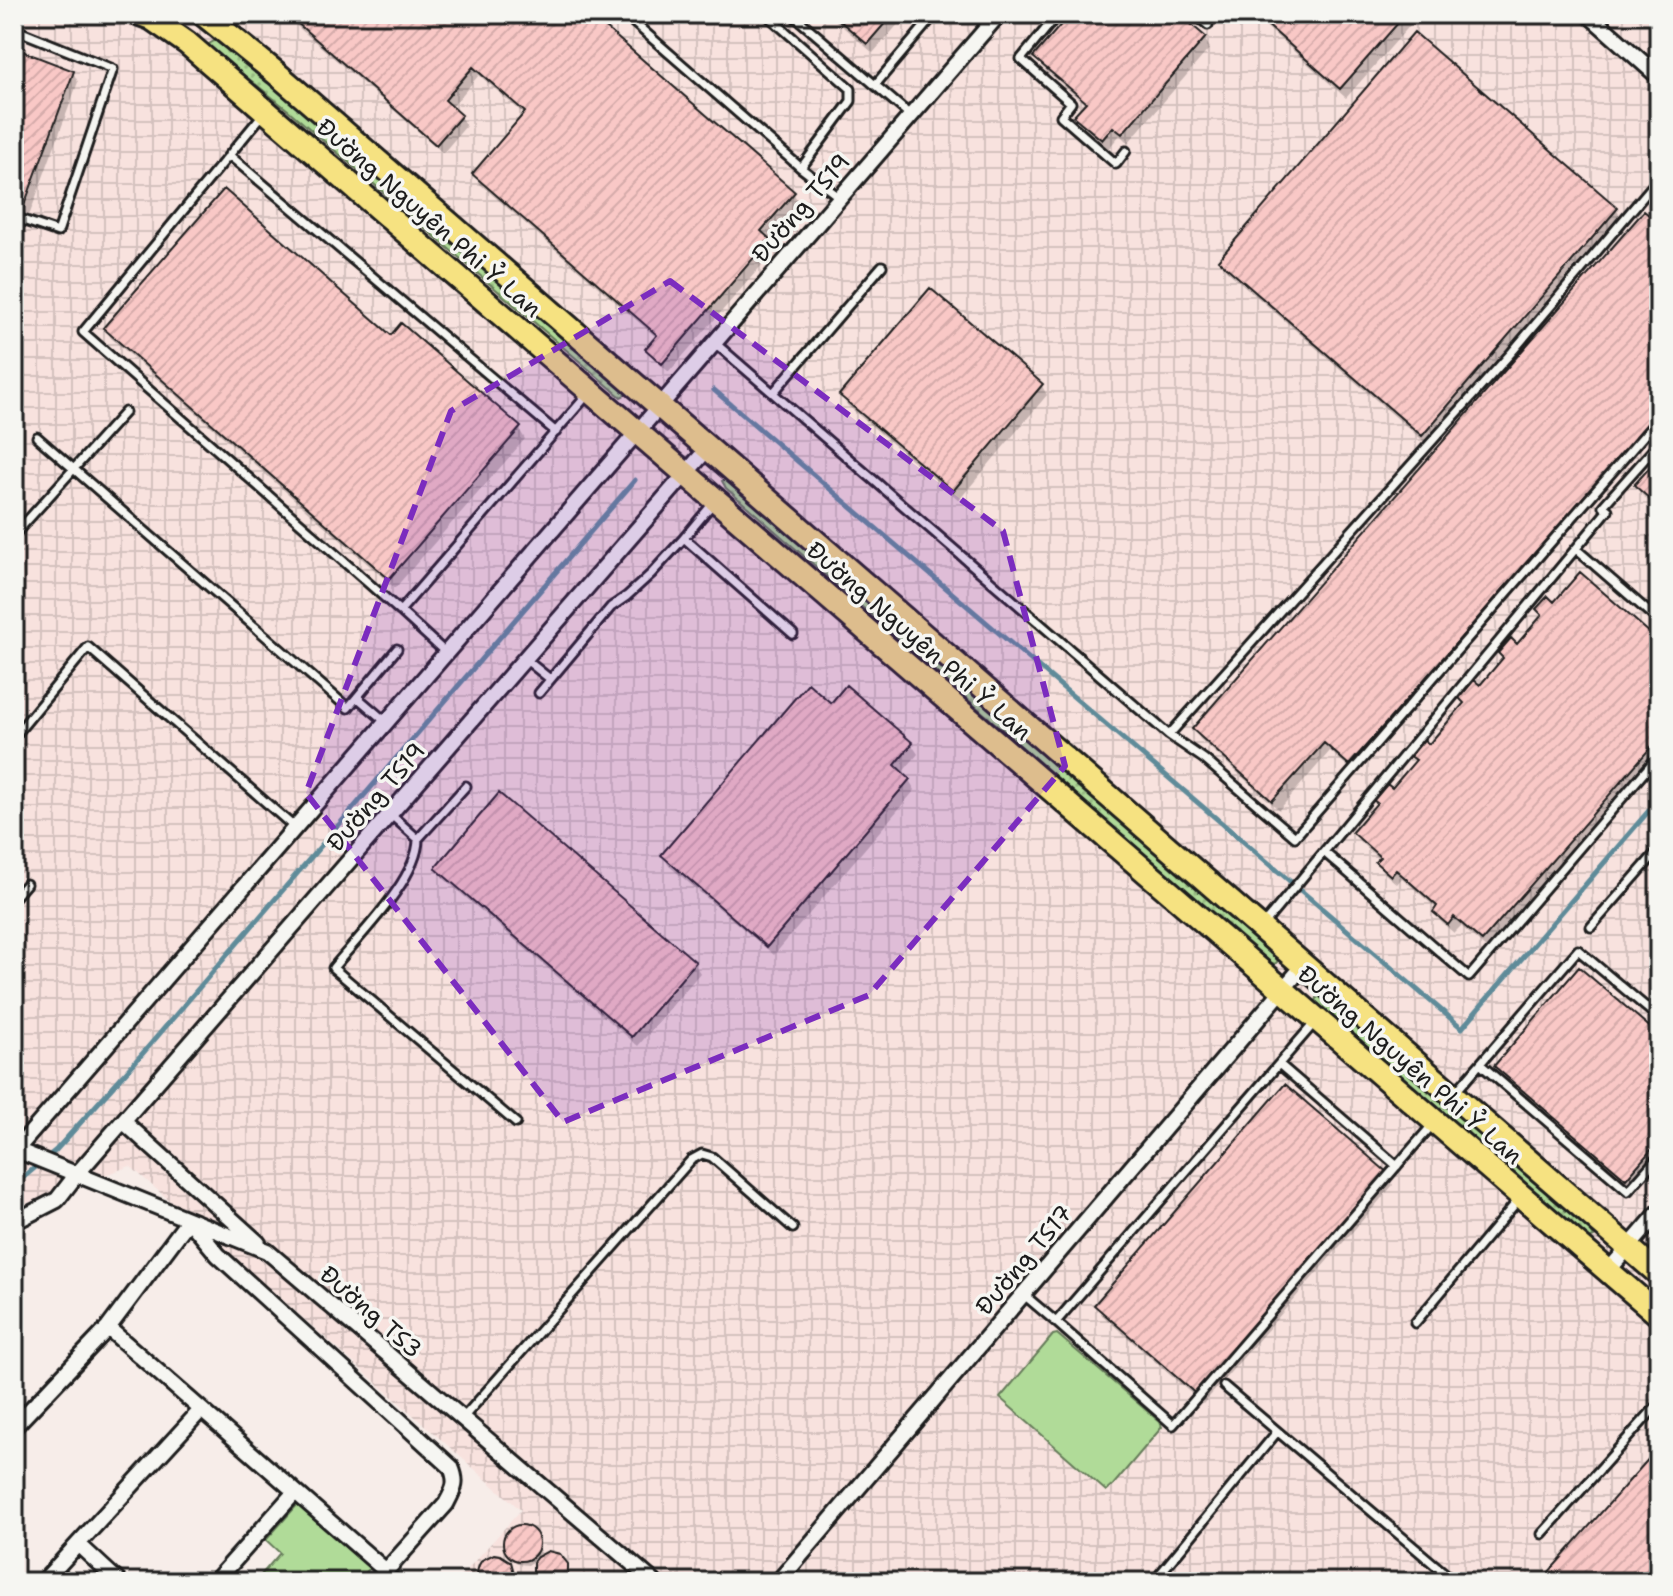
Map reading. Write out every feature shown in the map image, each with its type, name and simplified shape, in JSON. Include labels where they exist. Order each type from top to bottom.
[{"type":"main road","name":"Đường Nguyên Phi Ỷ Lan","points":[[203,14],[288,83],[1659,1274]]},
{"type":"main road","name":"Đường Nguyên Phi Ỷ Lan","points":[[148,15],[187,43],[1659,1315]]},
{"type":"street","name":"Đường TS19","points":[[15,1149],[999,14]]},
{"type":"street","points":[[1588,14],[1659,77]]},
{"type":"street","name":"Đường TS19","points":[[14,1222],[57,1200],[708,448]]},
{"type":"street","name":"Đường TS17","points":[[778,1582],[1303,966]]},
{"type":"street","points":[[124,1122],[267,1251]]},
{"type":"street","name":"Đường TS3","points":[[15,1149],[267,1251],[647,1580]]},
{"type":"street","points":[[1608,1271],[1659,1212]]},
{"type":"street","points":[[14,1427],[108,1328],[189,1220],[218,1255],[451,1467],[456,1479],[453,1492],[446,1504],[381,1577],[295,1492],[108,1328]]},
{"type":"street","points":[[43,1582],[201,1410]]},
{"type":"street","points":[[215,1582],[295,1492]]},
{"type":"street","points":[[78,1544],[119,1582]]},
{"type":"lane","points":[[624,14],[801,168],[839,197]]},
{"type":"lane","points":[[766,14],[851,89],[851,101],[801,168]]},
{"type":"lane","points":[[792,14],[910,115]]},
{"type":"lane","points":[[875,85],[935,14]]},
{"type":"lane","points":[[1058,14],[1021,59],[1071,103],[1061,116],[1116,164],[1126,151]]},
{"type":"lane","points":[[1195,14],[1208,25]]},
{"type":"lane","points":[[14,29],[113,69],[58,232],[14,217]]},
{"type":"lane","points":[[265,111],[83,332],[446,654]]},
{"type":"lane","points":[[229,155],[556,432]]},
{"type":"lane","points":[[1169,735],[1512,352],[1659,178]]},
{"type":"lane","points":[[773,393],[882,266]]},
{"type":"lane","points":[[715,343],[1169,735],[1204,759],[1295,837],[1659,418]]},
{"type":"lane","points":[[400,611],[590,392]]},
{"type":"lane","points":[[16,533],[125,412]]},
{"type":"lane","points":[[37,437],[348,708],[397,649]]},
{"type":"lane","points":[[1260,929],[1608,510],[1603,506],[1659,443]]},
{"type":"lane","points":[[539,693],[611,607],[651,574],[715,500]]},
{"type":"lane","points":[[684,538],[793,634]]},
{"type":"lane","points":[[1576,549],[1659,621]]},
{"type":"lane","points":[[14,737],[88,647],[295,828]]},
{"type":"lane","points":[[525,659],[550,679]]},
{"type":"lane","points":[[357,697],[387,723]]},
{"type":"lane","points":[[1324,852],[1469,977],[1659,755]]},
{"type":"lane","points":[[466,786],[418,839],[416,859],[407,876],[333,968],[516,1123]]},
{"type":"lane","points":[[390,814],[418,839]]},
{"type":"lane","points":[[1591,927],[1659,849]]},
{"type":"lane","points":[[14,898],[26,884]]},
{"type":"lane","points":[[1453,1096],[1578,950],[1659,1018]]},
{"type":"lane","points":[[1056,1322],[1318,1019]]},
{"type":"lane","points":[[1279,1064],[1397,1166]]},
{"type":"lane","points":[[1480,1064],[1628,1191],[1659,1156]]},
{"type":"lane","points":[[1023,1294],[1173,1425],[1435,1121]]},
{"type":"lane","points":[[462,1419],[691,1160],[702,1154],[712,1157],[793,1228]]},
{"type":"lane","points":[[1415,1323],[1522,1196]]},
{"type":"lane","points":[[1224,1386],[1455,1582]]},
{"type":"lane","points":[[1542,1534],[1659,1403]]},
{"type":"lane","points":[[1169,1582],[1160,1574],[1277,1432]]},
{"type":"highlighted area","points":[[670,281],[1003,531],[1065,766],[869,995],[563,1122],[306,793],[451,411]]},
{"type":"shaded area","points":[[14,14],[1659,14],[1659,1582],[456,1582],[521,1510],[130,1166],[14,1208]]},
{"type":"green space","points":[[216,40],[282,91],[627,394],[621,397],[288,110],[215,52],[209,44]]},
{"type":"green space","points":[[729,478],[1274,954],[1277,962],[1267,961],[726,488],[722,481]]},
{"type":"green space","points":[[1320,996],[1589,1229],[1594,1237],[1587,1238],[1316,1005]]},
{"type":"green space","points":[[1057,1334],[1160,1422],[1162,1427],[1106,1491],[1000,1398]]},
{"type":"green space","points":[[298,1504],[370,1568],[357,1582],[255,1582],[280,1553],[266,1540]]},
{"type":"building","points":[[287,14],[590,14],[795,192],[761,231],[770,239],[662,364],[645,349],[657,335],[472,174],[525,112],[473,67],[445,100],[462,115],[436,145]]},
{"type":"building","points":[[832,14],[893,14],[867,44]]},
{"type":"building","points":[[1070,14],[1179,14],[1206,37],[1122,134],[1113,127],[1102,140],[1073,116],[1086,102],[1033,57]]},
{"type":"building","points":[[1255,14],[1406,14],[1340,89]]},
{"type":"building","points":[[1414,32],[1618,208],[1422,436],[1218,260]]},
{"type":"building","points":[[14,48],[74,71],[23,208],[14,204]]},
{"type":"building","points":[[224,189],[391,335],[401,323],[521,427],[389,579],[103,328]]},
{"type":"building","points":[[1644,211],[1659,223],[1659,412],[1349,765],[1324,743],[1272,801],[1192,729]]},
{"type":"building","points":[[930,288],[1043,384],[953,491],[839,395]]},
{"type":"building","points":[[1659,457],[1659,507],[1634,485]]},
{"type":"building","points":[[1580,572],[1659,641],[1659,738],[1482,941],[1454,917],[1448,925],[1433,912],[1437,906],[1396,870],[1391,876],[1375,862],[1380,857],[1352,832],[1377,803],[1373,800],[1387,784],[1392,788],[1416,760],[1409,755],[1423,739],[1429,744],[1464,703],[1459,698],[1474,680],[1480,685],[1503,658],[1498,653],[1511,638],[1517,644],[1542,615],[1536,609],[1548,596],[1554,602]]},
{"type":"building","points":[[808,683],[831,703],[846,685],[913,743],[895,765],[910,779],[767,947],[661,855]]},
{"type":"building","points":[[499,793],[696,962],[632,1037],[435,868]]},
{"type":"building","points":[[1579,967],[1659,1035],[1659,1141],[1626,1179],[1494,1066]]},
{"type":"building","points":[[1285,1084],[1389,1174],[1197,1395],[1094,1305]]},
{"type":"building","points":[[1659,1447],[1659,1582],[1540,1582]]},
{"type":"building","points":[[521,1525],[534,1530],[539,1543],[534,1556],[521,1561],[508,1556],[503,1543],[508,1530]]},
{"type":"building","points":[[548,1551],[560,1554],[568,1564],[568,1574],[563,1582],[537,1582],[533,1575],[533,1562]]},
{"type":"building","points":[[494,1554],[511,1562],[514,1573],[511,1582],[480,1582],[477,1572],[479,1565]]},
{"type":"waterway","points":[[714,390],[1462,1028],[1659,799]]},
{"type":"waterway","points":[[14,1183],[56,1150],[143,1053],[635,480]]}]
